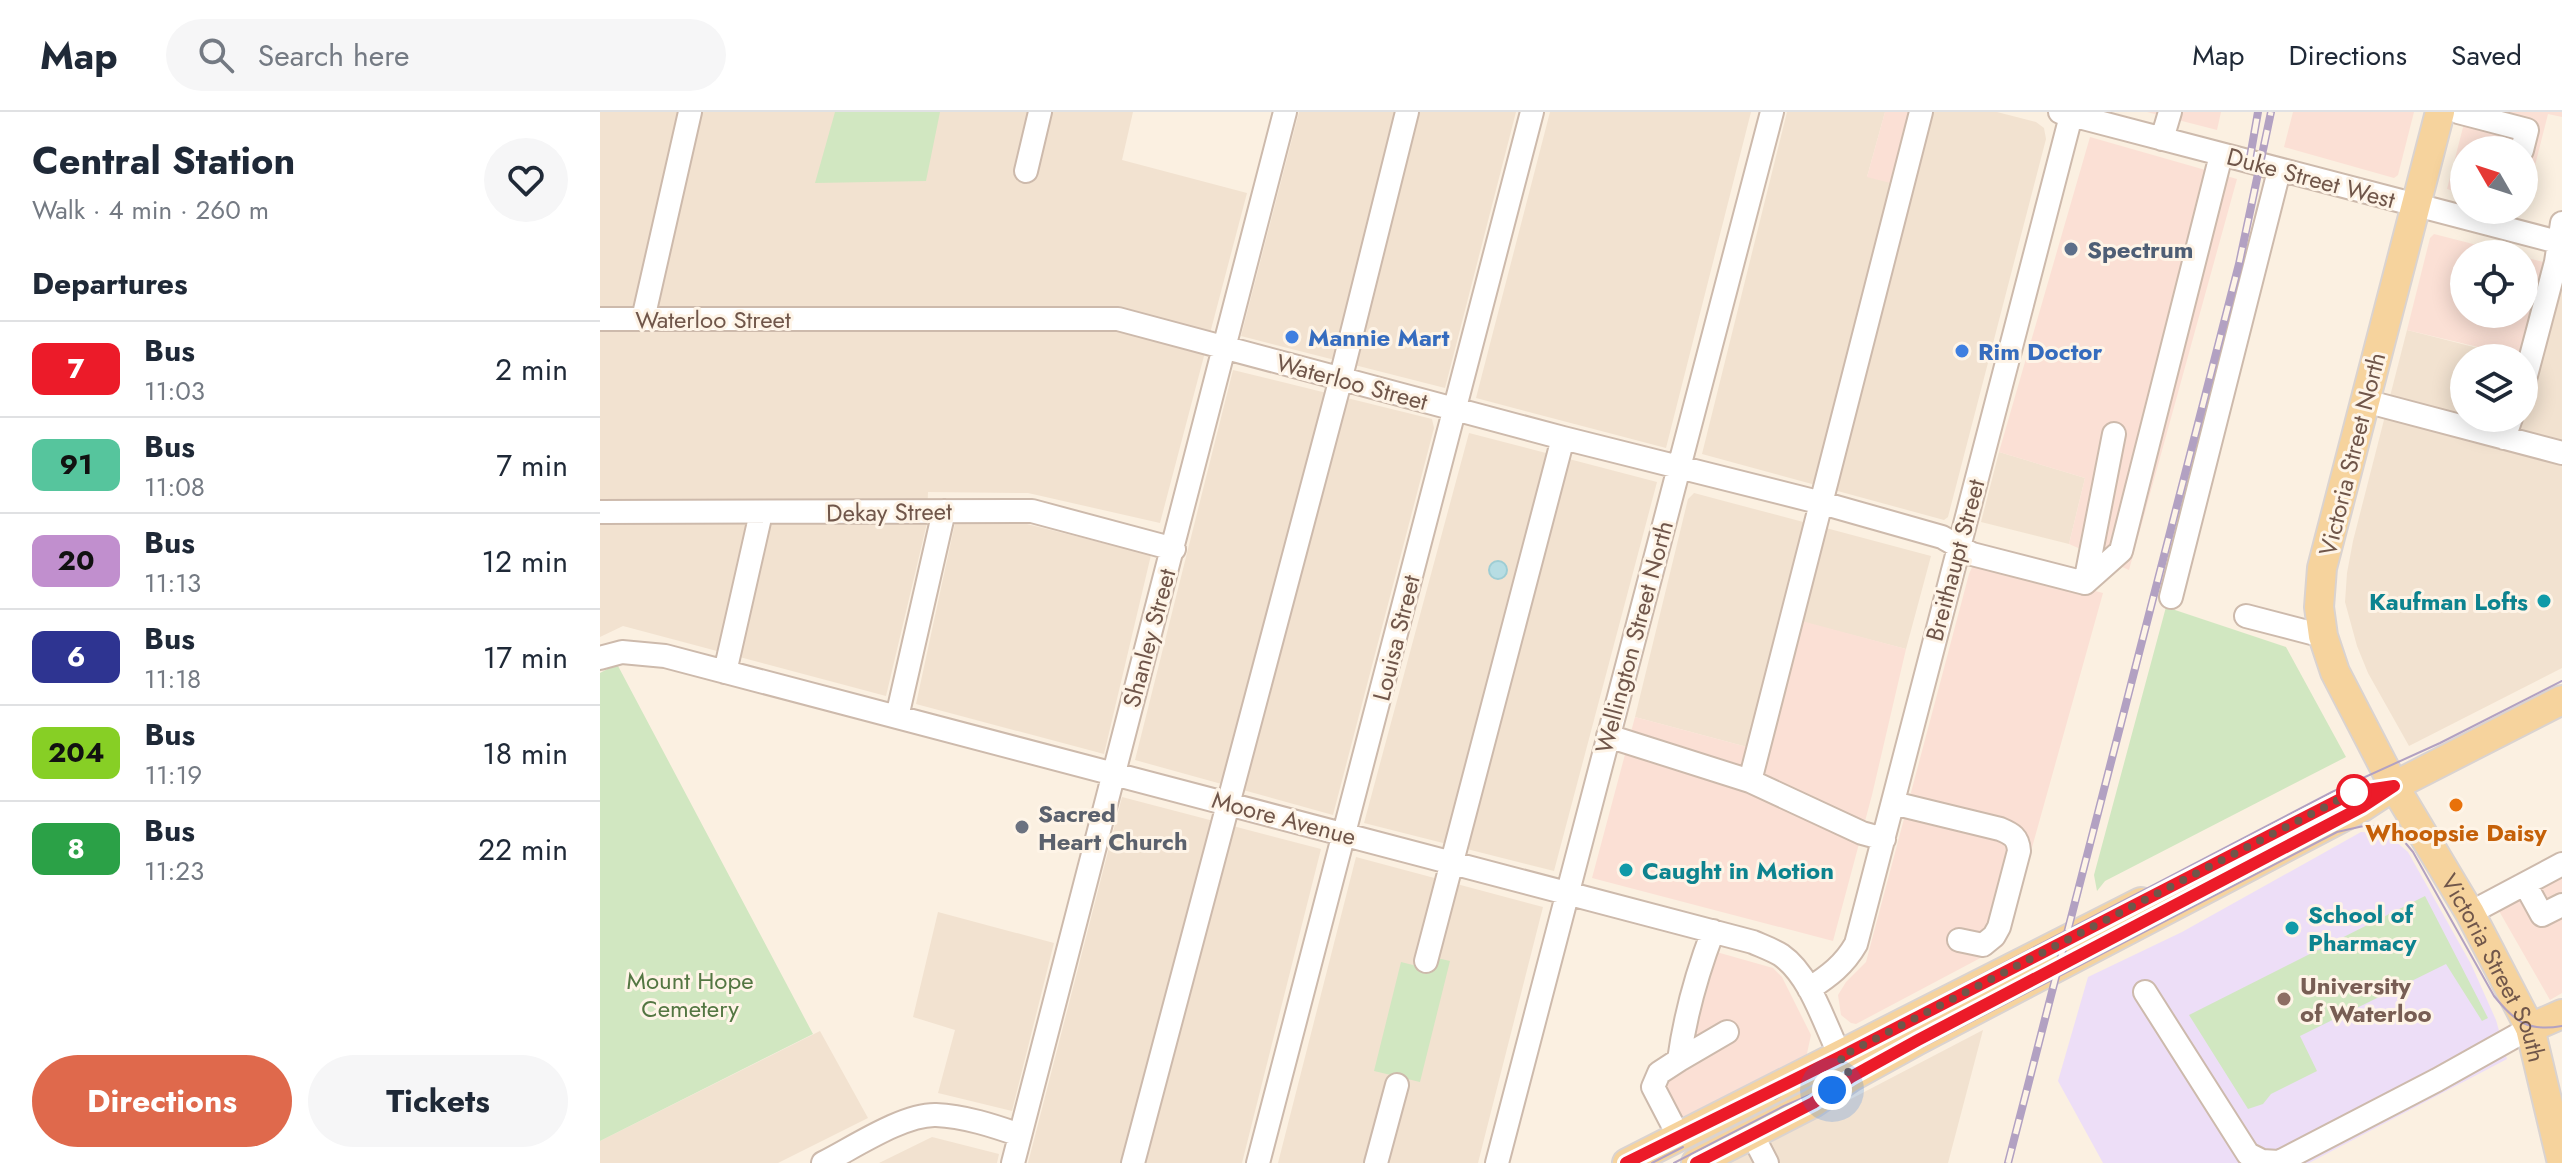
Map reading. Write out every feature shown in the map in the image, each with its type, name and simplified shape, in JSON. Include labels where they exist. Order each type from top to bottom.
[{"type":"main road","name":"Victoria Street North","points":[[2394,786],[2335,672],[2323,636],[2319,607],[2322,568],[2440,112]]},
{"type":"main road","points":[[1627,1163],[1679,1137],[1846,1067],[2354,792],[2394,786],[2562,700]]},
{"type":"main road","name":"Victoria Street South","points":[[2394,786],[2470,913],[2530,1028],[2562,1163]]},
{"type":"main road","points":[[2530,1028],[2562,1014]]},
{"type":"main road","points":[[1696,1163],[1813,1103],[1846,1067]]},
{"type":"street","points":[[643,319],[690,112]]},
{"type":"street","points":[[1026,171],[1040,112]]},
{"type":"street","name":"Shanley Street","points":[[1013,1163],[1285,112]]},
{"type":"street","points":[[1133,1163],[1341,378],[1407,112]]},
{"type":"street","name":"Louisa Street","points":[[1258,1163],[1532,112]]},
{"type":"street","name":"Wellington Street North","points":[[1497,1163],[1772,112]]},
{"type":"street","points":[[1750,781],[1921,112]]},
{"type":"street","points":[[2162,139],[2170,112]]},
{"type":"street","points":[[2458,112],[2527,130],[2526,136]]},
{"type":"street","name":"Duke Street West","points":[[2067,113],[2415,206],[2450,211]]},
{"type":"street","name":"Breithaupt Street","points":[[1809,989],[1833,974],[1856,944],[2067,113]]},
{"type":"street","points":[[2085,583],[2121,551],[2221,155]]},
{"type":"street","points":[[2171,597],[2279,171]]},
{"type":"street","name":"Duke Street West","points":[[2521,224],[2561,236]]},
{"type":"street","points":[[2534,344],[2561,236]]},
{"type":"street","name":"Waterloo Street","points":[[600,319],[1118,319],[1563,438],[1822,503],[1942,537],[1972,554],[2085,583]]},
{"type":"street","points":[[2365,401],[2450,417]]},
{"type":"street","points":[[2517,432],[2562,453]]},
{"type":"street","points":[[2085,583],[2114,434]]},
{"type":"street","points":[[1426,961],[1563,438]]},
{"type":"street","points":[[897,717],[944,511]]},
{"type":"street","name":"Dekay Street","points":[[600,512],[1032,511],[1174,549]]},
{"type":"street","points":[[725,672],[761,513]]},
{"type":"street","points":[[2246,616],[2323,636]]},
{"type":"street","name":"Moore Avenue","points":[[600,658],[622,652],[641,652],[725,672],[1753,942],[1780,954],[1795,968],[1809,989],[1846,1067]]},
{"type":"street","points":[[1608,736],[1750,781],[1862,833],[1884,839]]},
{"type":"street","points":[[1893,803],[2000,829],[2019,842],[2003,912],[1994,936],[1983,945],[1959,940]]},
{"type":"street","points":[[2470,913],[2562,864]]},
{"type":"street","points":[[2525,884],[2542,915],[2562,905]]},
{"type":"street","points":[[1679,1060],[1683,1029],[1713,931]]},
{"type":"street","points":[[2145,992],[2248,1154],[2262,1161],[2279,1162],[2530,1028]]},
{"type":"street","points":[[1679,1137],[1653,1087],[1659,1073],[1727,1032]]},
{"type":"street","points":[[1376,1163],[1397,1085]]},
{"type":"street","points":[[823,1163],[912,1120],[934,1115],[962,1118],[1020,1135]]},
{"type":"street","points":[[1752,1134],[1767,1163]]},
{"type":"shaded area","points":[[600,112],[1133,112],[1122,160],[1247,193],[1160,523],[1028,493],[928,492],[927,523],[886,696],[623,626],[600,637]]},
{"type":"shaded area","points":[[1299,112],[1516,112],[1445,388],[1241,336]]},
{"type":"shaded area","points":[[1550,112],[1751,112],[1666,448],[1476,398]]},
{"type":"shaded area","points":[[1787,112],[1885,112],[1867,177],[1926,112],[1997,112],[2036,122],[2044,128],[2046,139],[1948,517],[1944,520],[1702,454]]},
{"type":"shaded area","points":[[1885,112],[1926,112],[1906,187],[1867,177]]},
{"type":"shaded area","points":[[2147,112],[2221,112],[2217,130]]},
{"type":"shaded area","points":[[2293,112],[2414,112],[2398,175],[2394,178],[2284,147]]},
{"type":"shaded area","points":[[2467,112],[2562,112],[2562,117],[2548,114],[2538,154],[2538,136],[2461,136]]},
{"type":"shaded area","points":[[2090,137],[2237,179],[2129,570],[2069,544],[2085,478],[1999,452]]},
{"type":"shaded area","points":[[2434,234],[2457,240],[2450,240],[2450,328],[2533,328],[2528,344],[2466,344],[2407,330],[2430,238]]},
{"type":"shaded area","points":[[2538,261],[2551,264],[2538,309]]},
{"type":"shaded area","name":"Kaufman Lofts","points":[[2562,267],[2562,668],[2409,746],[2368,673],[2345,602],[2353,541],[2407,330],[2462,344],[2450,344],[2450,432],[2538,432],[2538,344],[2531,344]]},
{"type":"shaded area","points":[[1233,370],[1432,419],[1434,428],[1333,815],[1135,760]]},
{"type":"shaded area","points":[[1469,433],[1657,482],[1554,871],[1364,823]]},
{"type":"shaded area","points":[[1999,452],[2085,478],[2069,544],[1981,522]]},
{"type":"shaded area","points":[[1694,493],[1931,556],[1906,649],[1787,618],[1751,748],[1635,717],[1688,499]]},
{"type":"shaded area","points":[[955,523],[1027,524],[1151,555],[1104,754],[916,704]]},
{"type":"shaded area","points":[[1981,561],[2103,593],[2009,930],[2003,946],[1856,1024],[1851,1023],[1841,1015],[1838,995],[1866,962],[1969,574],[1974,563]]},
{"type":"shaded area","points":[[1787,617],[1906,649],[1872,795],[1833,941],[1592,878],[1635,717],[1751,748]]},
{"type":"shaded area","points":[[1122,797],[1321,849],[1242,1163],[1028,1163]]},
{"type":"shaded area","name":"University of Waterloo","points":[[2361,832],[2379,833],[2408,852],[2471,964],[2496,1020],[2507,1059],[2309,1163],[2103,1163],[2058,1081],[2088,977],[2182,932]]},
{"type":"shaded area","points":[[1356,857],[1543,907],[1478,1163],[1278,1163]]},
{"type":"shaded area","points":[[2562,876],[2562,993],[2550,1000],[2499,911]]},
{"type":"shaded area","points":[[938,912],[1054,943],[1012,1111],[938,1093],[955,1030],[913,1017]]},
{"type":"shaded area","points":[[1713,951],[1773,968],[1782,977],[1811,1035],[1806,1058],[1682,1122],[1659,1085]]},
{"type":"shaded area","points":[[1983,1030],[1948,1163],[1728,1163]]},
{"type":"shaded area","points":[[820,1031],[868,1118],[778,1163],[600,1163],[600,1141]]},
{"type":"shaded area","points":[[932,1137],[999,1154],[997,1163],[879,1163]]},
{"type":"green space","points":[[835,112],[940,112],[926,181],[815,183]]},
{"type":"green space","points":[[2166,607],[2286,647],[2346,757],[2105,881],[2097,891],[2094,875]]},
{"type":"green space","name":"Mount Hope Cemetery","points":[[617,664],[813,1034],[600,1141],[600,673]]},
{"type":"green space","points":[[2425,896],[2488,1018],[2482,1021],[2446,964],[2300,1036],[2317,1071],[2271,1094],[2263,1104],[2248,1109],[2189,1015]]},
{"type":"green space","points":[[1433,957],[1450,961],[1420,1082],[1374,1071],[1401,962],[1429,969]]},
{"type":"water","points":[[1498,561],[1507,570],[1498,579],[1489,570]]},
{"type":"tram line","points":[[1775,1099],[1893,1021],[2332,792],[2440,743],[2562,681]]},
{"type":"tram line","points":[[1674,1163],[1784,1106],[1922,1047],[2337,832],[2368,825],[2389,830],[2413,852],[2494,996],[2509,1012],[2531,1026],[2562,1026]]},
{"type":"tram line","points":[[1652,1163],[1683,1147]]},
{"type":"railway","points":[[2249,163],[2258,112]]},
{"type":"railway","points":[[2008,1163],[2239,264],[2271,112]]},
{"type":"bus line","name":"7","points":[[1626,1163],[1840,1057],[2354,792],[2394,786],[2362,807],[1918,1040],[1851,1077],[1813,1103],[1696,1163]]},
{"type":"place","name":"Spectrum","points":[[2071,249]]},
{"type":"place","name":"Mannie Mart","points":[[1292,337]]},
{"type":"place","name":"Rim Doctor","points":[[1962,351]]},
{"type":"place","name":"Kaufman Lofts","points":[[2544,601]]},
{"type":"place","name":"Whoopsie Daisy","points":[[2456,805]]},
{"type":"place","name":"Sacred Heart Church","points":[[1022,827]]},
{"type":"place","name":"Caught in Motion","points":[[1626,870]]},
{"type":"place","name":"School of Pharmacy","points":[[2292,928]]},
{"type":"place","name":"University of Waterloo","points":[[2284,999]]},
{"type":"route","points":[[1832,1090],[1851,1077],[1840,1057],[2354,792]]}]
